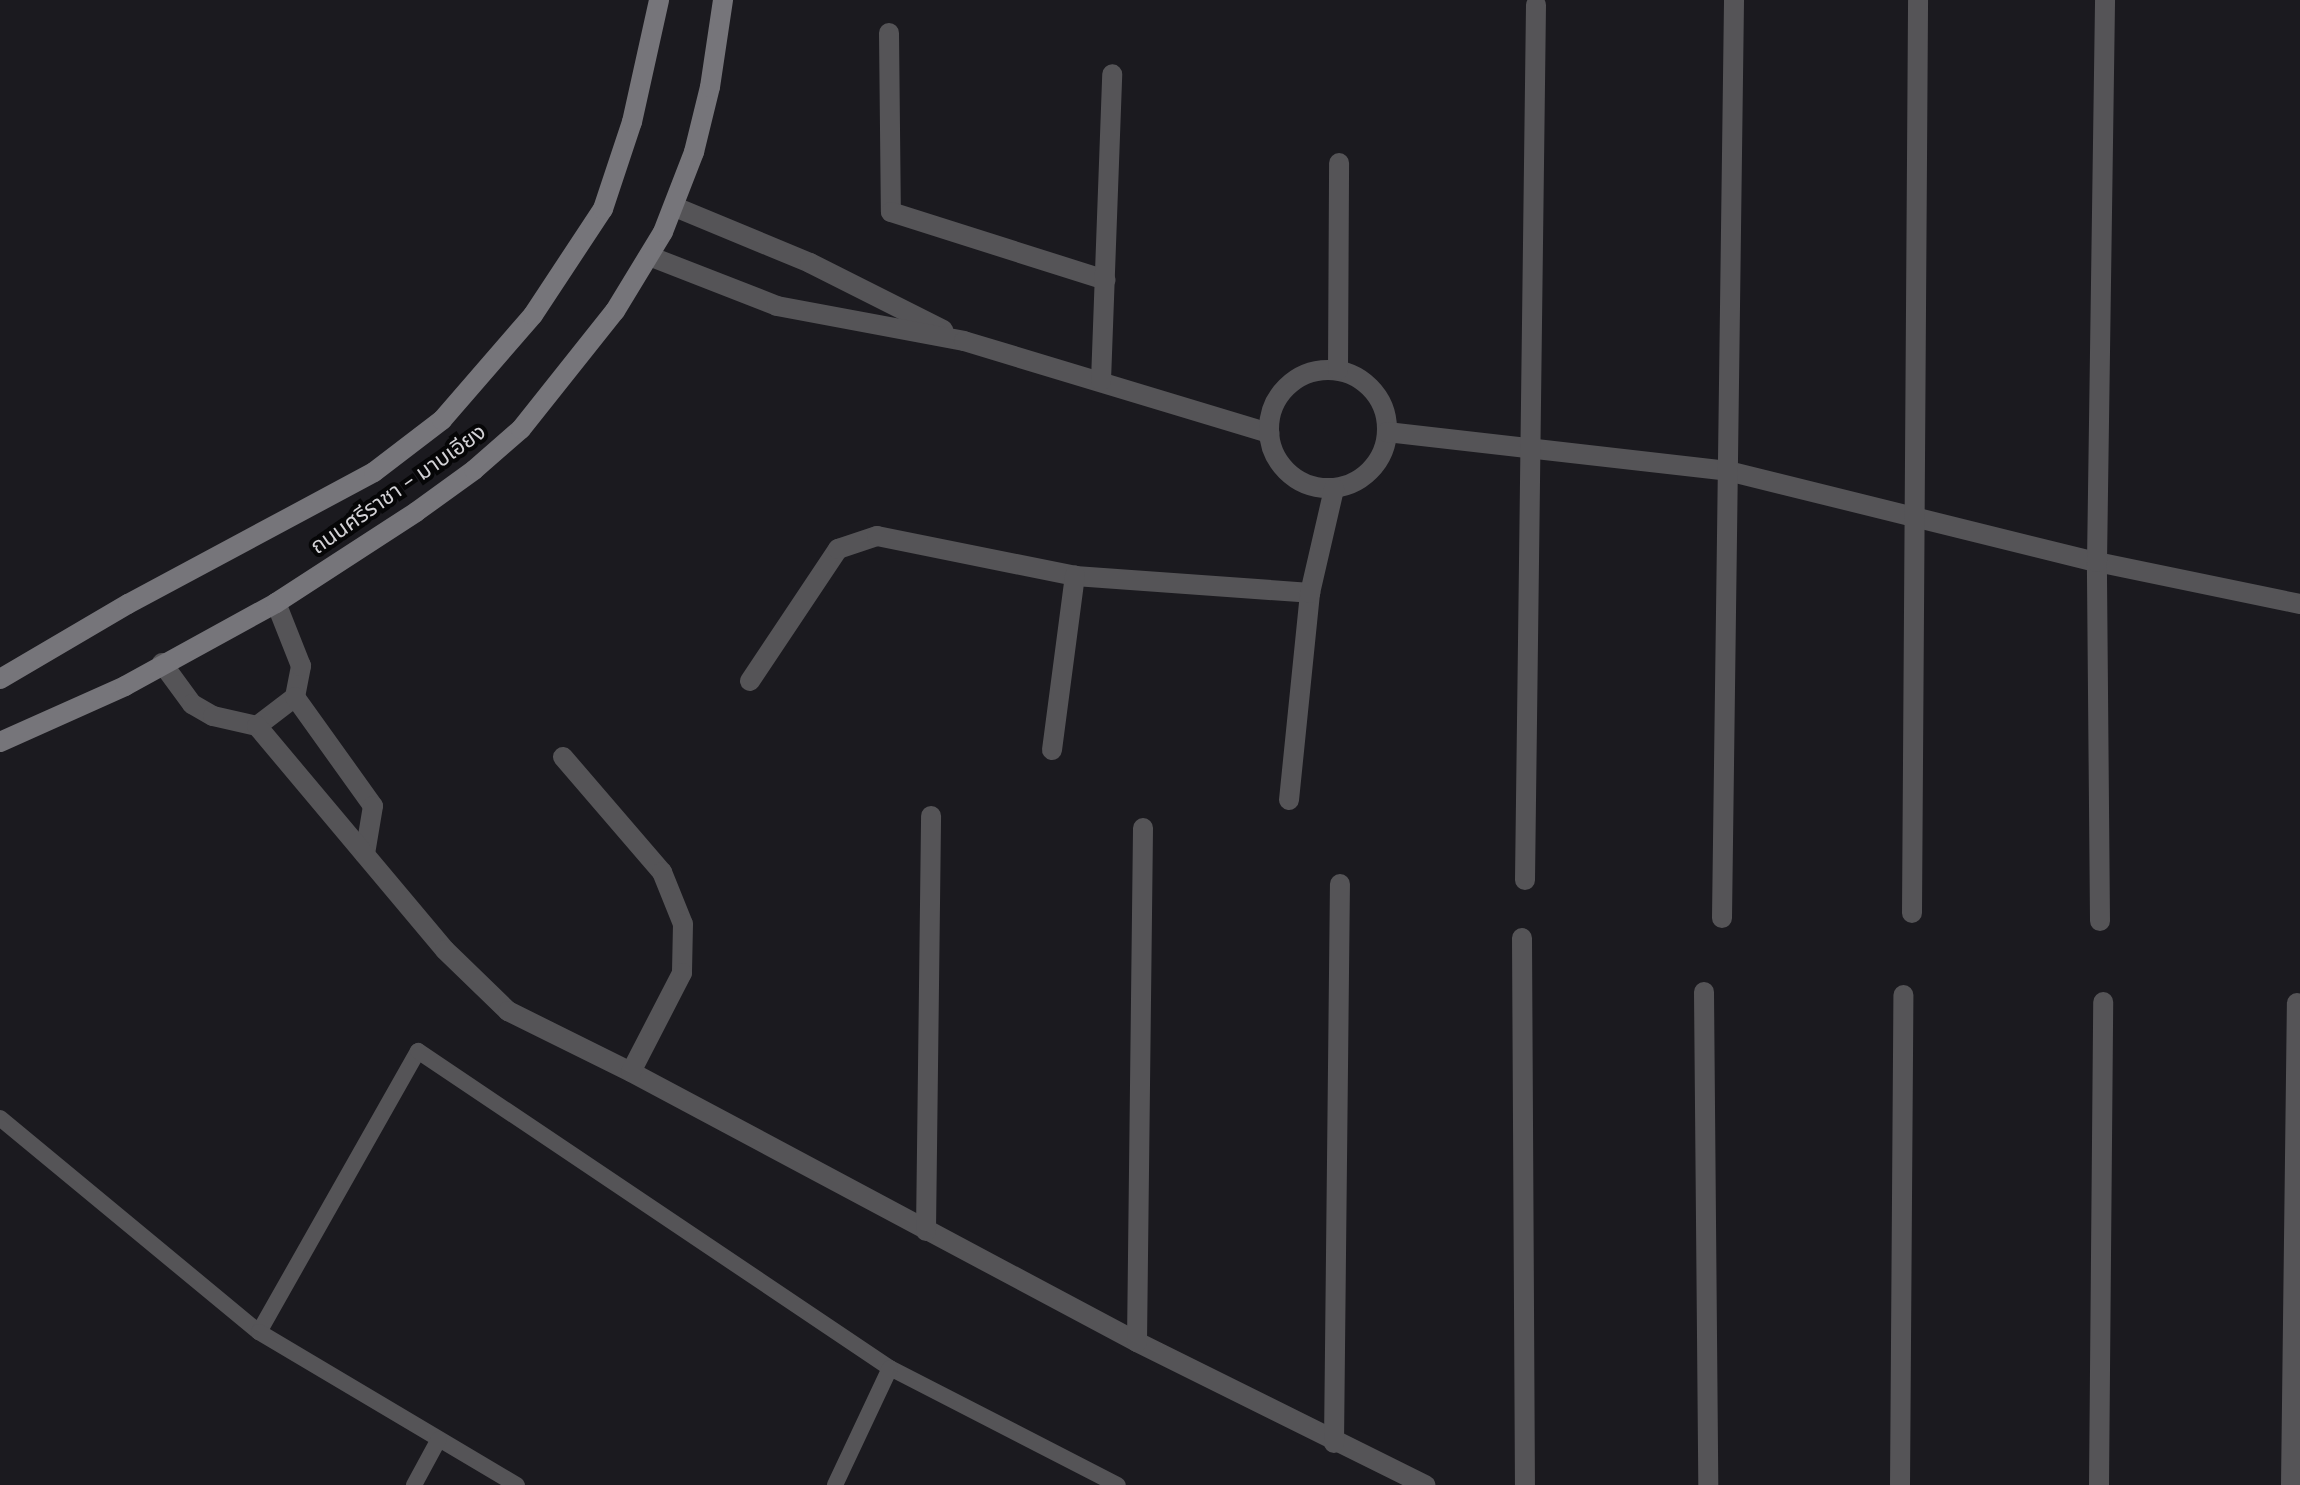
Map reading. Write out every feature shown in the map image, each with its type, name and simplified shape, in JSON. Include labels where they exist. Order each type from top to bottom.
[{"type":"main road","name":"ถนนศรีราชา - มาบเอียง","points":[[0,679],[128,604],[374,472],[442,420],[533,315],[603,209],[632,122],[659,0]]},
{"type":"main road","name":"ถนนศรีราชา - มาบเอียง","points":[[0,742],[125,686],[276,603],[416,512],[474,470],[521,429],[591,344],[649,256],[675,207],[694,152],[710,87],[723,0]]},
{"type":"street","points":[[1722,918],[1734,0]]},
{"type":"street","points":[[1912,913],[1918,0]]},
{"type":"street","points":[[2100,921],[2097,562],[2105,0]]},
{"type":"street","points":[[1525,880],[1534,449],[1536,5]]},
{"type":"street","points":[[889,33],[891,212],[1105,280]]},
{"type":"street","points":[[1101,381],[1112,74]]},
{"type":"street","points":[[1338,370],[1339,163]]},
{"type":"street","points":[[675,207],[810,263],[964,341]]},
{"type":"street","points":[[649,256],[777,306],[964,341],[1269,433]]},
{"type":"street","points":[[1338,370],[1369,386],[1386,415],[1385,449],[1366,476],[1334,489],[1315,488],[1297,481],[1273,452],[1269,433],[1277,399],[1288,385],[1303,375],[1338,370]]},
{"type":"street","points":[[1387,432],[1728,471],[2097,562],[2300,604]]},
{"type":"street","points":[[1289,800],[1310,593],[1334,489]]},
{"type":"street","points":[[750,681],[838,549],[877,536],[1075,576],[1310,593]]},
{"type":"street","points":[[1052,750],[1075,576]]},
{"type":"street","points":[[257,726],[295,697],[301,666],[276,603]]},
{"type":"street","points":[[162,663],[192,704],[213,716],[257,726],[445,950],[508,1011],[631,1072],[1137,1342],[1334,1443],[1425,1485]]},
{"type":"street","points":[[295,697],[373,806],[365,854]]},
{"type":"street","points":[[563,757],[662,872],[683,924],[682,973],[631,1072]]},
{"type":"street","points":[[926,1231],[931,816]]},
{"type":"street","points":[[1137,1342],[1143,828]]},
{"type":"street","points":[[1334,1443],[1340,884]]},
{"type":"street","points":[[1522,938],[1525,1485]]},
{"type":"street","points":[[1704,992],[1708,1485]]},
{"type":"street","points":[[1900,1485],[1903,995]]},
{"type":"street","points":[[2099,1485],[2103,1002]]},
{"type":"street","points":[[2291,1485],[2297,1003]]},
{"type":"lane","points":[[259,1332],[418,1051],[890,1368],[1118,1485]]},
{"type":"lane","points":[[0,1118],[259,1332],[517,1485]]},
{"type":"lane","points":[[835,1485],[890,1368]]},
{"type":"lane","points":[[414,1485],[439,1439]]}]
